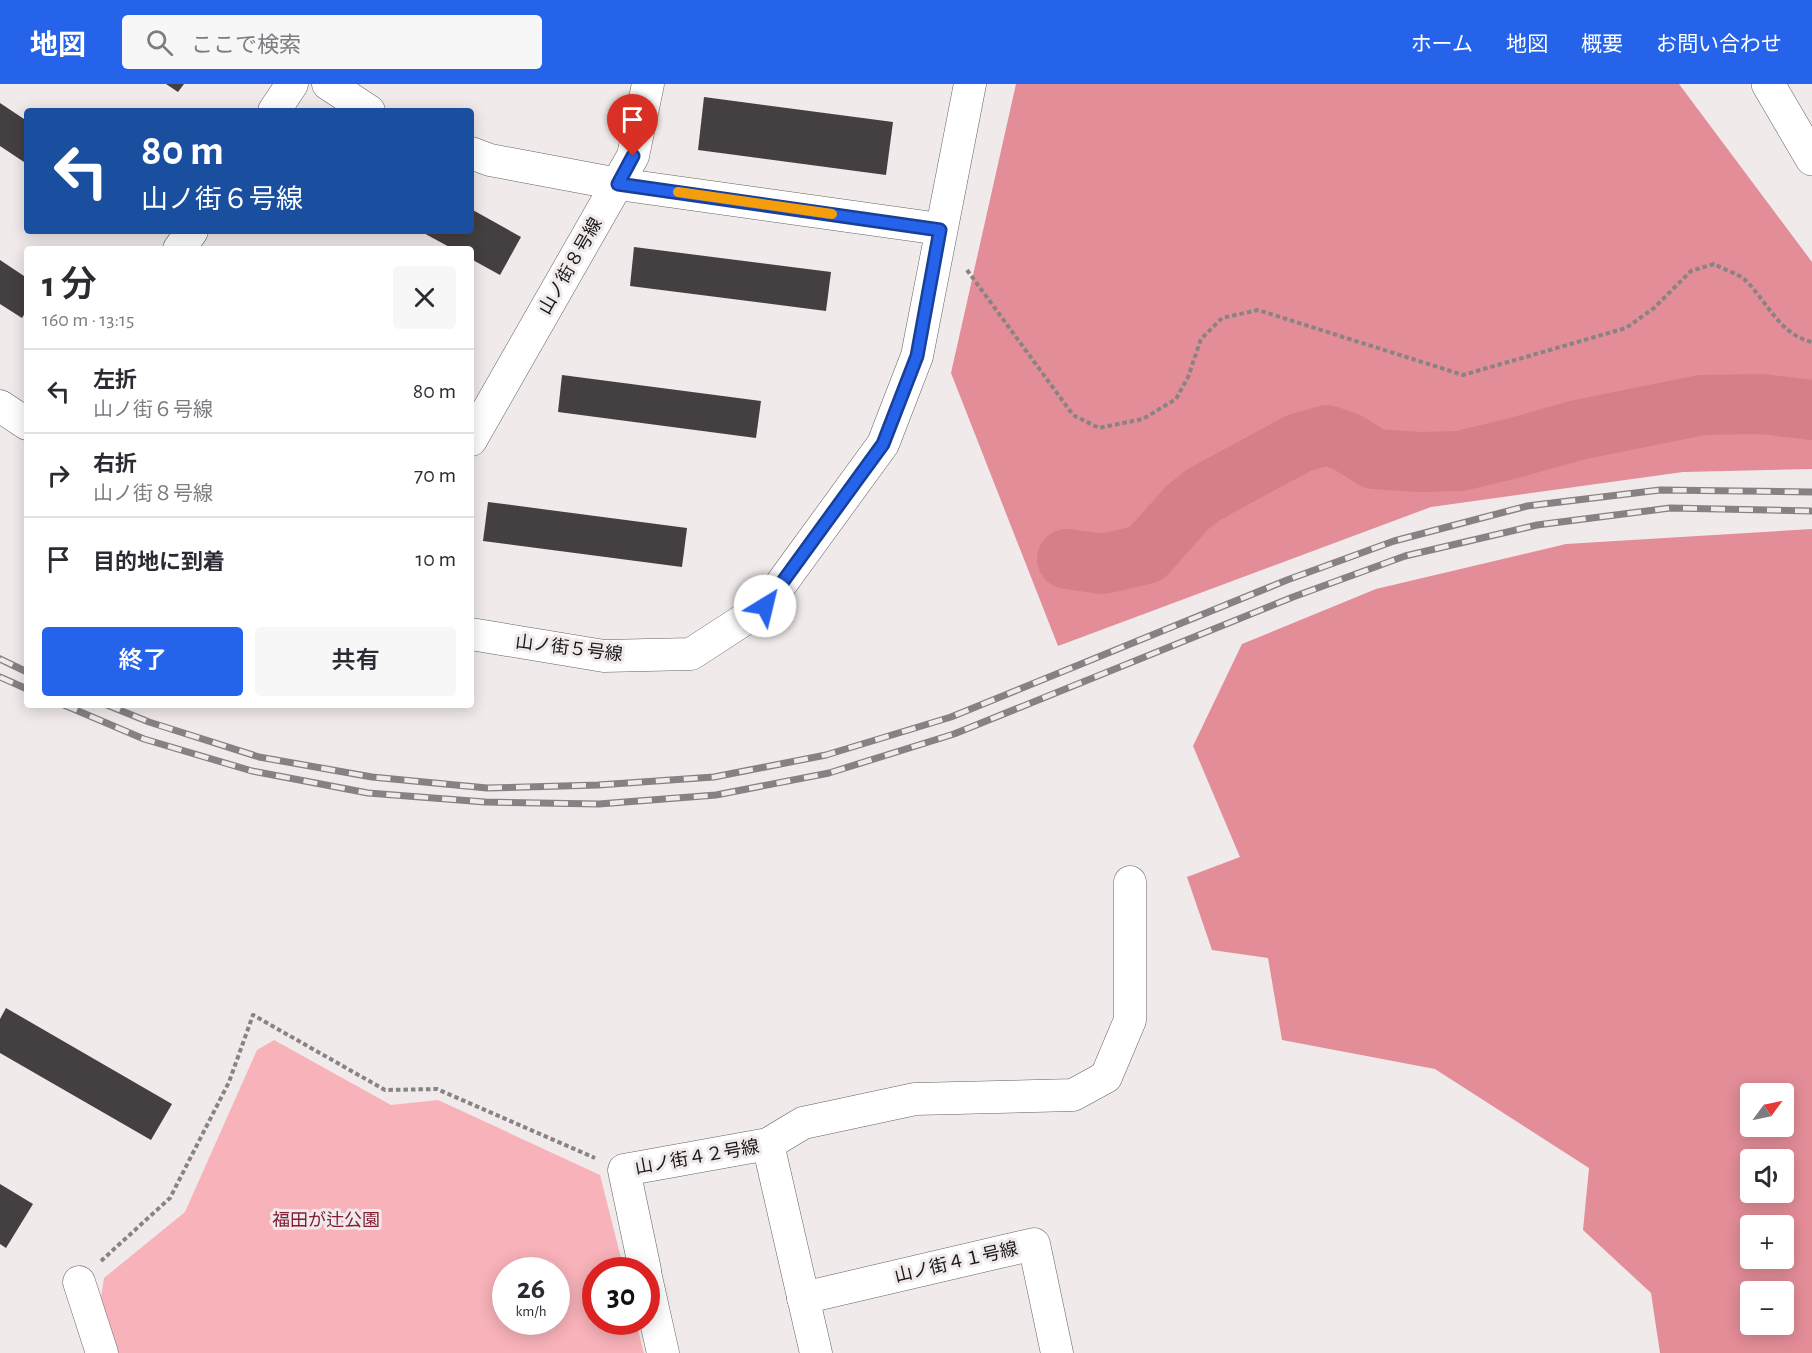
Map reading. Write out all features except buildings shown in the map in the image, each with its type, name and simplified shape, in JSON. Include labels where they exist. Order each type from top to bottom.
[{"type":"highway","points":[[1768,84],[1812,159]]},
{"type":"street","points":[[276,108],[292,84]]},
{"type":"street","points":[[328,84],[364,108]]},
{"type":"street","name":"山ノ街８号線","points":[[474,435],[633,156],[648,84]]},
{"type":"street","name":"山ノ街５号線","points":[[474,634],[604,656],[691,654],[765,606],[883,444],[917,356],[970,84]]},
{"type":"street","points":[[474,154],[490,160],[618,184],[940,230]]},
{"type":"street","points":[[0,406],[24,422]]},
{"type":"street","points":[[768,1144],[803,1123],[915,1099],[1073,1095],[1106,1077],[1130,1020],[1130,882]]},
{"type":"street","name":"山ノ街４２号線","points":[[642,1257],[624,1170],[768,1144],[816,1353]]},
{"type":"street","name":"山ノ街４１号線","points":[[803,1298],[1034,1244],[1057,1353]]},
{"type":"street","points":[[79,1282],[102,1353]]},
{"type":"street","points":[[659,1335],[663,1353]]},
{"type":"path","points":[[940,230],[1072,415],[1099,428],[1143,419],[1176,399],[1188,377],[1201,339],[1222,318],[1258,310],[1464,375],[1626,328],[1654,308],[1691,271],[1714,264],[1743,278],[1779,324],[1806,341],[1812,342]]},
{"type":"path","points":[[79,1282],[170,1198],[230,1082],[253,1015],[385,1090],[437,1089],[624,1170]]},
{"type":"green space","name":"福田が辻公園","points":[[274,1040],[391,1105],[438,1100],[600,1175],[621,1257],[582,1257],[582,1335],[639,1335],[644,1353],[119,1353],[100,1304],[104,1278],[185,1212],[257,1050]]},
{"type":"shaded area","points":[[1016,84],[1679,84],[1812,262],[1812,469],[1683,472],[1431,507],[1058,646],[951,373]]},
{"type":"shaded area","points":[[1812,529],[1812,1353],[1660,1353],[1651,1293],[1583,1230],[1589,1168],[1435,1069],[1282,1040],[1268,958],[1212,950],[1187,877],[1240,857],[1193,746],[1242,644],[1376,589],[1566,544]]},
{"type":"waterway","points":[[1067,559],[1103,564],[1146,554],[1187,508],[1203,495],[1299,443],[1327,435],[1347,442],[1374,459],[1420,462],[1460,461],[1578,430],[1702,405],[1762,404],[1812,410]]},
{"type":"railway","points":[[114,708],[149,722],[259,757],[372,777],[487,788],[598,785],[714,777],[826,755],[951,717],[1287,580],[1394,541],[1527,506],[1660,490],[1812,492]]},
{"type":"railway","points":[[71,708],[144,739],[252,771],[368,793],[485,802],[599,804],[716,795],[829,773],[954,734],[1293,597],[1405,556],[1537,525],[1670,508],[1812,511]]},
{"type":"railway","points":[[0,659],[24,671]]},
{"type":"railway","points":[[0,677],[24,688]]},
{"type":"slow traffic","points":[[678,192],[832,214]]},
{"type":"route","points":[[633,156],[618,184],[940,230],[917,356],[883,444],[765,606]]}]
